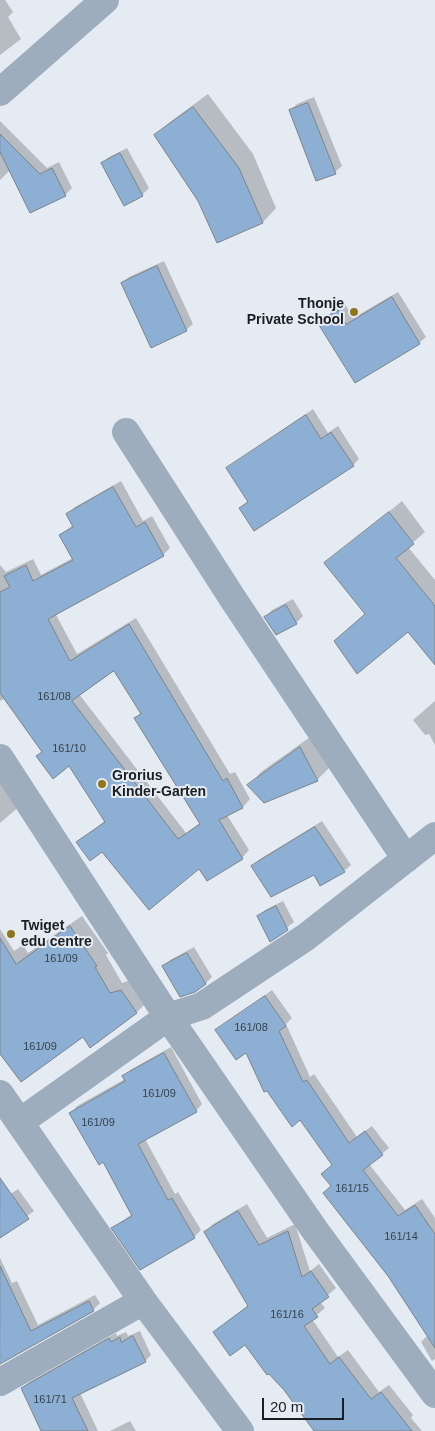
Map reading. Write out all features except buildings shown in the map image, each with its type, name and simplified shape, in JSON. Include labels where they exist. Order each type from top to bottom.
[{"type":"street","points":[[0,92],[105,0]]},
{"type":"street","points":[[126,432],[231,596],[406,859]]},
{"type":"street","points":[[0,758],[168,1017],[314,1229],[435,1394]]},
{"type":"street","points":[[20,1122],[168,1017],[202,1006],[306,937],[435,836]]},
{"type":"street","points":[[0,1094],[144,1301],[240,1431]]},
{"type":"street","points":[[0,1382],[144,1301]]},
{"type":"place","name":"Thonje Private School","points":[[354,312]]},
{"type":"place","name":"Grorius Kinder-Garten","points":[[102,784]]},
{"type":"place","name":"Twiget edu centre","points":[[11,934]]}]
